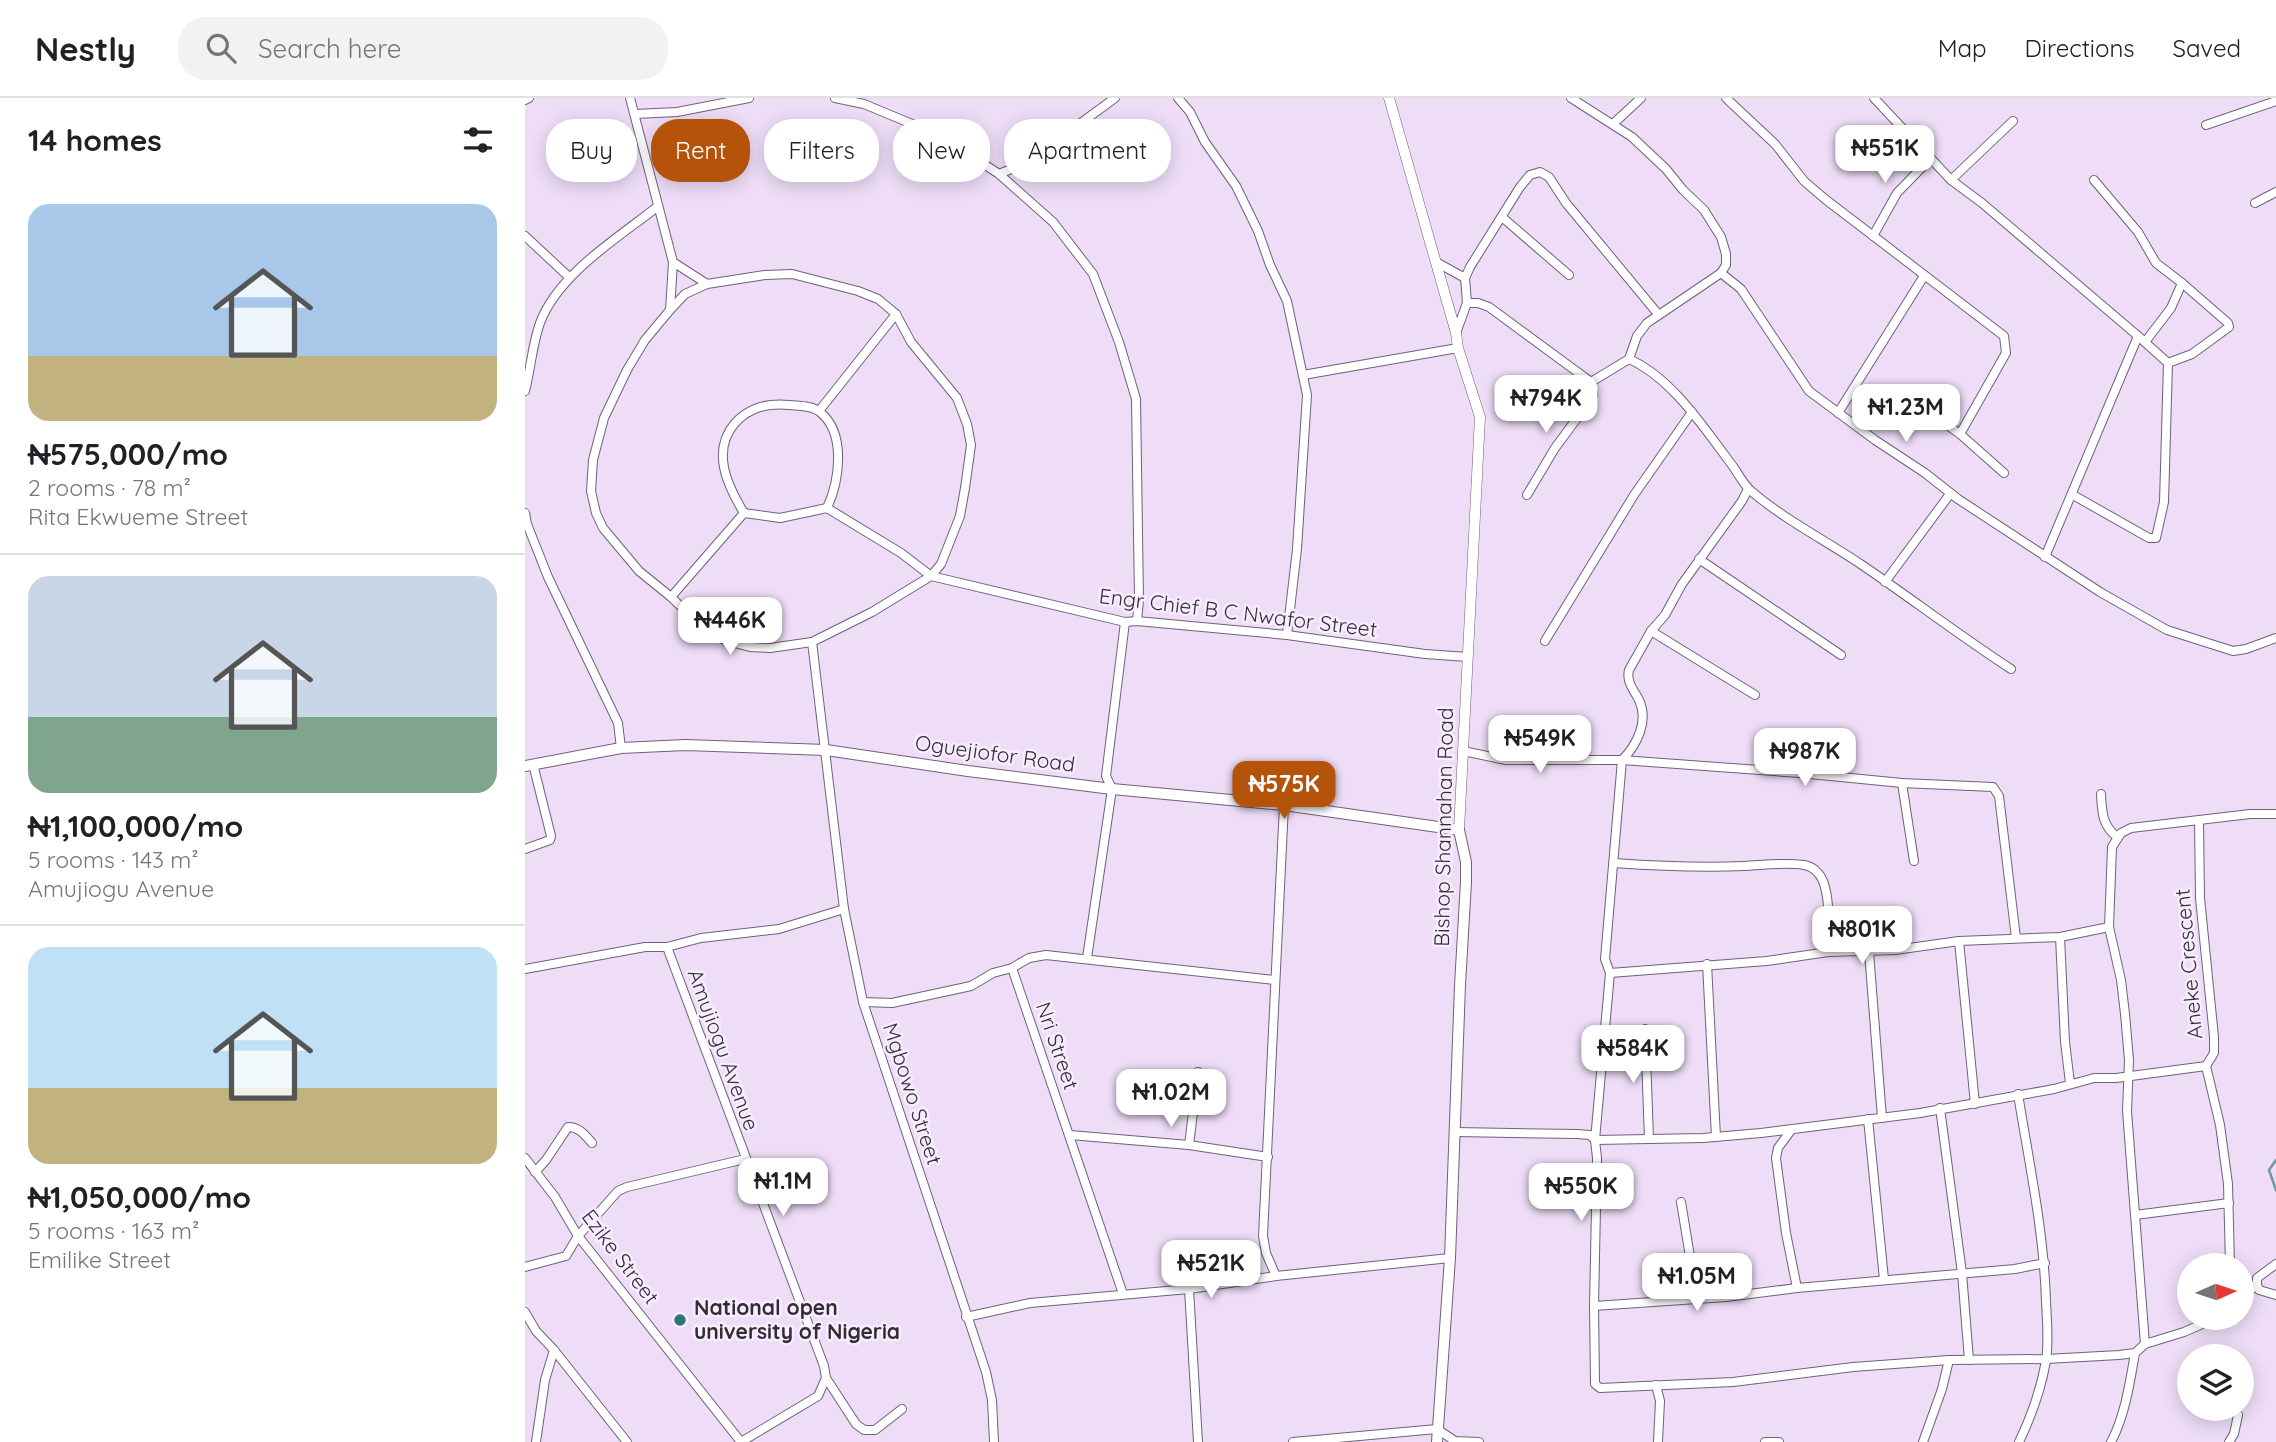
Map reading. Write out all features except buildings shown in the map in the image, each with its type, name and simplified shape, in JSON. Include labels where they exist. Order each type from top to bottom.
[{"type":"main road","name":"Oguejiofor Road","points":[[529,765],[621,747],[685,745],[826,750],[968,771],[1112,789],[1284,805],[1459,830]]},
{"type":"main road","name":"Bishop Shannahan Road","points":[[1437,1442],[1450,1258],[1466,882],[1466,862],[1459,830]]},
{"type":"street","points":[[630,98],[673,262],[670,310]]},
{"type":"street","points":[[635,114],[677,112],[748,98]]},
{"type":"street","points":[[835,98],[864,104],[941,136],[999,174],[1053,222],[1093,274],[1119,342],[1136,399],[1137,621]]},
{"type":"street","points":[[999,174],[1025,163],[1115,98]]},
{"type":"street","points":[[1178,98],[1190,112],[1205,142],[1236,186],[1258,230],[1270,265],[1287,301],[1303,375],[1307,395],[1307,429],[1287,635]]},
{"type":"street","name":"Bishop Shannahan Road","points":[[1389,98],[1479,417],[1464,658],[1459,830]]},
{"type":"street","points":[[1571,98],[1632,137],[1667,169],[1683,190],[1704,210],[1721,237],[1726,254],[1726,265],[1721,273],[1647,323],[1637,336],[1629,359],[1591,382]]},
{"type":"street","points":[[1613,124],[1641,98]]},
{"type":"street","points":[[1726,98],[1775,144],[1804,181],[2004,336],[2006,354],[1960,434]]},
{"type":"street","points":[[1874,98],[1951,180],[2168,363]]},
{"type":"street","points":[[2206,125],[2276,101]]},
{"type":"street","points":[[1951,180],[2013,121]]},
{"type":"street","points":[[1873,236],[1897,193],[1931,158]]},
{"type":"street","points":[[1456,333],[1467,303],[1465,278],[1520,187],[1530,175],[1540,172],[1549,177],[1574,212],[1658,314]]},
{"type":"street","points":[[2094,180],[2138,232],[2156,264],[2227,320],[2229,327],[2192,354],[2168,363]]},
{"type":"street","points":[[2256,203],[2276,192]]},
{"type":"street","points":[[525,391],[531,352],[539,324],[555,293],[569,278],[657,207]]},
{"type":"street","points":[[1501,217],[1569,275]]},
{"type":"street","points":[[525,236],[569,278]]},
{"type":"street","points":[[673,262],[707,284]]},
{"type":"street","points":[[1436,262],[1465,278]]},
{"type":"street","points":[[1721,273],[1741,289],[1809,391],[1925,473],[1950,494],[2045,557],[2132,611],[2181,635],[2233,652],[2276,638]]},
{"type":"street","points":[[792,274],[857,290],[878,299],[896,314],[911,342],[957,398],[967,424],[971,445],[960,516],[941,564],[931,576],[872,612],[812,642],[770,648],[750,647],[727,641],[704,629],[639,571],[603,528],[596,513],[591,491],[593,460],[604,418],[639,349],[685,294],[707,284],[765,275],[792,274]]},
{"type":"street","points":[[1838,413],[1924,276]]},
{"type":"street","points":[[2045,557],[2141,339],[2171,308],[2182,283]]},
{"type":"street","points":[[1467,303],[1489,307],[1591,382],[1593,395],[1555,448],[1527,495]]},
{"type":"street","points":[[819,411],[896,314]]},
{"type":"street","points":[[1303,375],[1458,348]]},
{"type":"street","points":[[1629,359],[1643,365],[1692,412],[1748,489],[2011,669]]},
{"type":"street","points":[[2073,495],[2149,538],[2156,538],[2164,502],[2168,363]]},
{"type":"street","points":[[1904,395],[1960,434],[2004,473]]},
{"type":"street","points":[[762,405],[804,406],[819,411],[833,431],[837,443],[837,477],[834,494],[827,508],[781,518],[744,513],[731,491],[723,466],[722,445],[730,429],[744,413],[762,405]]},
{"type":"street","points":[[1545,641],[1634,495],[1692,412]]},
{"type":"street","points":[[1748,489],[1682,584],[1665,615],[1651,631],[1628,677],[1640,702],[1642,724],[1633,750],[1622,760],[1605,959],[1610,974],[1595,1140],[1595,1384],[1600,1388],[1733,1382],[1853,1367],[1949,1360],[2046,1359],[2135,1353]]},
{"type":"street","points":[[1885,582],[1950,494]]},
{"type":"street","points":[[827,508],[901,553],[931,576]]},
{"type":"street","points":[[525,513],[548,577],[618,723],[621,747]]},
{"type":"street","points":[[671,597],[744,513]]},
{"type":"street","points":[[1699,559],[1841,655]]},
{"type":"street","name":"Engr Chief B C Nwafor Street","points":[[931,576],[1125,622],[1287,635],[1464,658]]},
{"type":"street","points":[[1087,958],[1112,789],[1106,776],[1125,622]]},
{"type":"street","points":[[1651,631],[1755,695]]},
{"type":"street","name":"Mgbowo Street","points":[[812,642],[844,909],[863,1002],[986,1372],[992,1400],[994,1442]]},
{"type":"street","points":[[1463,751],[1506,761],[1622,760],[1902,783],[1993,787],[1999,796],[2016,938]]},
{"type":"street","points":[[525,849],[550,840],[551,836],[529,765]]},
{"type":"street","points":[[1902,783],[1914,861]]},
{"type":"street","points":[[2101,794],[2103,817],[2108,830],[2117,837]]},
{"type":"street","points":[[1276,1276],[1266,1254],[1263,1236],[1284,805]]},
{"type":"street","points":[[2145,1344],[2127,1111],[2129,1060],[2122,980],[2109,927],[2112,847],[2117,837],[2131,828],[2250,814],[2276,814]]},
{"type":"street","name":"Aneke Crescent","points":[[1455,1132],[1590,1135],[1595,1140],[1762,1133],[1975,1104],[2070,1083],[2206,1066],[2214,1053],[2214,1038],[2200,898],[2199,821]]},
{"type":"street","points":[[1613,863],[1808,866],[1817,871],[1823,880],[1828,921],[1828,952]]},
{"type":"street","points":[[525,969],[645,947],[667,947],[701,938],[779,929],[844,909]]},
{"type":"street","points":[[1610,974],[1767,961],[1828,952],[1869,952],[1959,942],[2060,937],[2109,927]]},
{"type":"street","points":[[2060,937],[2065,1042],[2070,1083]]},
{"type":"street","points":[[1959,942],[1975,1104]]},
{"type":"street","name":"Amujiogu Avenue","points":[[667,947],[824,1366],[825,1378],[856,1423],[864,1430],[875,1430],[902,1409]]},
{"type":"street","points":[[1869,952],[1882,1118]]},
{"type":"street","points":[[863,1002],[892,1003],[971,986],[993,973],[1012,968],[1029,958],[1045,955],[1274,980]]},
{"type":"street","points":[[1707,964],[1716,1137]]},
{"type":"street","name":"Nri Street","points":[[1012,968],[1123,1294]]},
{"type":"street","points":[[1645,1029],[1649,1139]]},
{"type":"street","points":[[2206,1066],[2220,1125],[2229,1203],[2230,1253]]},
{"type":"street","points":[[1189,1145],[1198,1072]]},
{"type":"street","points":[[2018,1094],[2033,1174],[2045,1263],[2047,1328],[2046,1359],[2039,1391],[2019,1442]]},
{"type":"street","points":[[1940,1108],[1962,1273],[1969,1360]]},
{"type":"street","points":[[1868,1119],[1884,1279]]},
{"type":"street","points":[[534,1172],[546,1160],[568,1128],[574,1127],[592,1143]]},
{"type":"street","points":[[1792,1129],[1778,1148],[1776,1158],[1786,1233],[1797,1287]]},
{"type":"street","points":[[1070,1135],[1189,1145],[1268,1157]]},
{"type":"street","name":"Ezike Street","points":[[525,1158],[555,1197],[578,1236],[741,1442]]},
{"type":"street","points":[[525,1267],[566,1256],[578,1236],[618,1191],[745,1159]]},
{"type":"street","points":[[1681,1202],[1697,1299]]},
{"type":"street","points":[[2135,1215],[2229,1203]]},
{"type":"street","points":[[966,1317],[1030,1303],[1189,1289],[1276,1276],[1450,1258]]},
{"type":"street","points":[[1594,1306],[1749,1295],[1797,1287],[2015,1269],[2045,1263]]},
{"type":"street","points":[[2276,1265],[2257,1278],[2259,1290],[2276,1295]]},
{"type":"street","points":[[1189,1289],[1198,1442]]},
{"type":"street","points":[[525,1312],[535,1331],[554,1350],[627,1442]]},
{"type":"street","points":[[2111,1442],[2119,1421],[2135,1353],[2145,1344],[2189,1330]]},
{"type":"street","points":[[536,1442],[545,1380],[554,1350]]},
{"type":"street","points":[[1923,1442],[1949,1360]]},
{"type":"street","points":[[741,1442],[818,1396],[825,1378]]},
{"type":"street","points":[[1657,1385],[1660,1401],[1658,1442]]},
{"type":"street","points":[[2229,1442],[2237,1421]]},
{"type":"street","points":[[1293,1442],[1437,1429],[1455,1441],[1479,1442]]},
{"type":"street","points":[[1765,1442],[1779,1442]]},
{"type":"waterway","points":[[2276,1160],[2269,1170],[2276,1190]]},
{"type":"place","name":"National open university of Nigeria","points":[[680,1320]]}]
